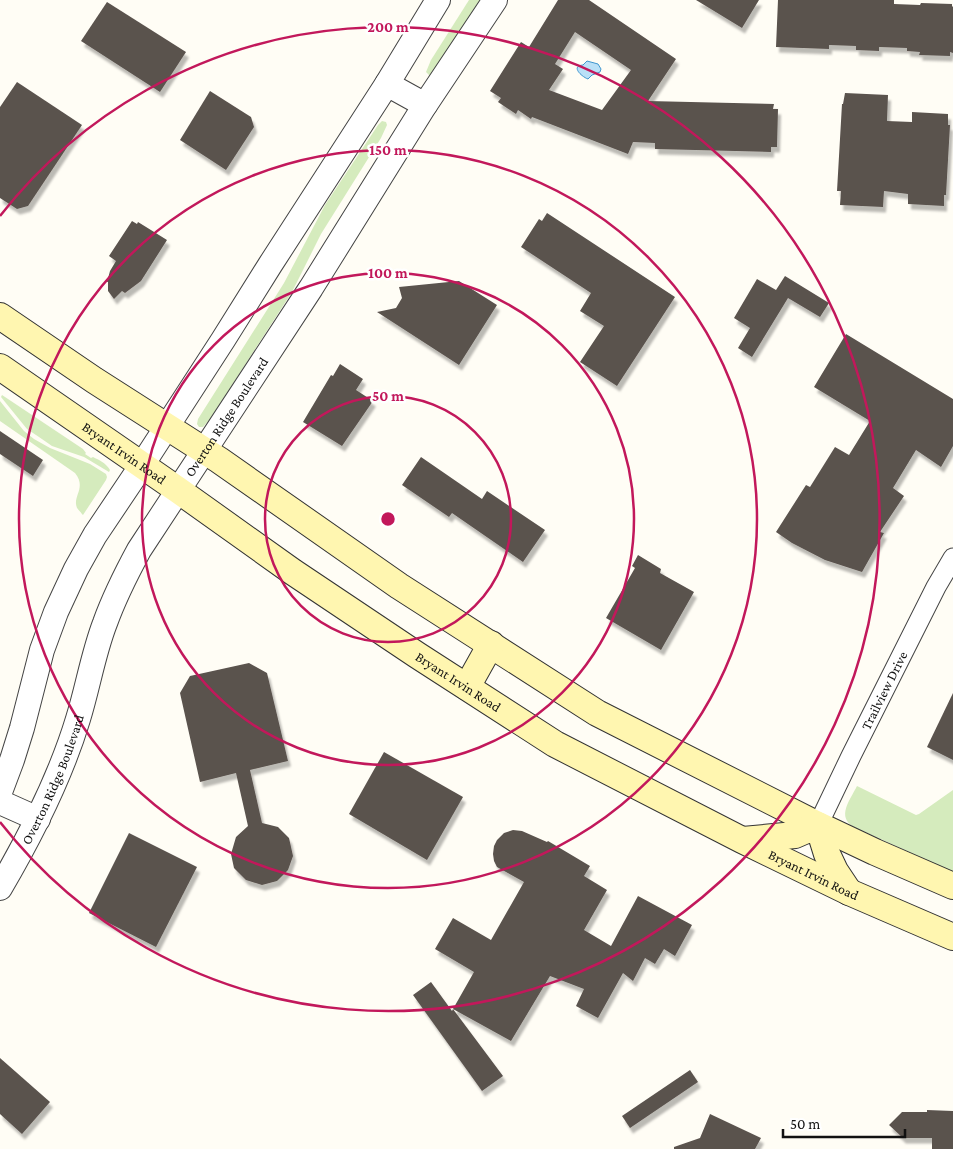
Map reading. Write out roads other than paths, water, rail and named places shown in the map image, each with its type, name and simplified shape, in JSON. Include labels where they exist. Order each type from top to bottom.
[{"type":"main road","points":[[0,316],[94,380],[205,450],[399,586],[597,713],[950,890]]},
{"type":"main road","name":"Bryant Irvin Road","points":[[0,367],[293,572],[555,744],[848,892],[953,937]]},
{"type":"main road","points":[[467,687],[491,644]]},
{"type":"main road","points":[[742,840],[794,835],[818,825]]},
{"type":"main road","points":[[818,825],[827,854],[848,892]]},
{"type":"street","points":[[0,792],[22,728],[42,650],[56,612],[76,569],[95,535],[223,340],[387,84],[438,0]]},
{"type":"street","name":"Overton Ridge Boulevard","points":[[0,888],[38,819],[59,771],[78,719],[104,624],[139,550],[314,282],[425,105],[494,0]]},
{"type":"street","points":[[387,84],[425,105]]},
{"type":"street","name":"Trailview Drive","points":[[818,825],[936,587],[953,558]]},
{"type":"street","points":[[0,802],[38,819]]},
{"type":"water","points":[[587,61],[598,64],[601,69],[600,72],[588,79],[580,74],[577,69],[577,67]]}]
